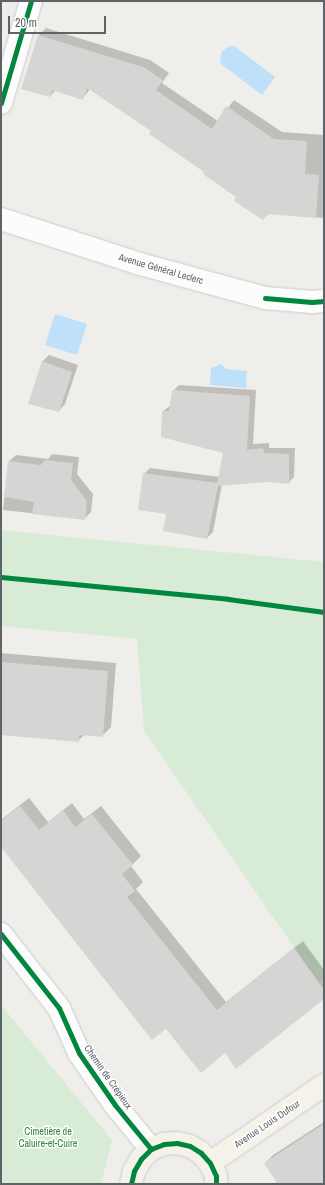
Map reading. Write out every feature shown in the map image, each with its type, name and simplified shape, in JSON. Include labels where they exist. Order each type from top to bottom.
[{"type":"main road","name":"Avenue Louis Dufour","points":[[210,1163],[324,1085]]},
{"type":"main road","points":[[131,1184],[134,1171],[141,1159],[151,1149],[164,1144],[177,1143],[190,1146],[201,1153],[210,1163],[216,1176],[216,1184]]},
{"type":"street","points":[[1,103],[30,1]]},
{"type":"street","name":"Avenue Général Leclerc","points":[[1,219],[140,264],[265,298],[312,302],[324,301]]},
{"type":"street","name":"Chemin de Crépieux","points":[[1,934],[59,1008],[79,1053],[115,1105],[151,1149]]},
{"type":"green space","points":[[1,530],[324,562],[324,978],[318,982],[144,731],[137,639],[1,626]]},
{"type":"green space","name":"Cimetière de Caluire-et-Cuire","points":[[1,1005],[112,1140],[101,1184],[1,1184]]},
{"type":"water","points":[[230,46],[234,46],[275,77],[262,95],[220,63],[222,51]]},
{"type":"water","points":[[55,314],[87,324],[77,355],[45,345]]},
{"type":"water","points":[[221,364],[226,369],[247,371],[246,388],[210,385],[211,368]]},
{"type":"building","points":[[38,35],[143,67],[163,80],[156,90],[212,129],[226,106],[274,139],[307,141],[305,174],[319,175],[316,218],[267,214],[263,220],[234,201],[236,197],[203,174],[204,172],[149,134],[151,131],[87,88],[83,100],[52,90],[50,97],[21,89]]},
{"type":"building","points":[[42,361],[72,372],[59,412],[28,404]]},
{"type":"building","points":[[172,390],[250,396],[247,450],[263,448],[264,453],[289,454],[289,484],[266,482],[218,486],[207,539],[163,531],[166,514],[138,510],[143,473],[217,483],[223,453],[161,437],[162,411],[169,411]]},
{"type":"building","points":[[45,460],[73,463],[71,480],[87,501],[85,520],[32,514],[34,502],[4,497],[8,461],[41,465]]},
{"type":"building","points":[[1,662],[108,671],[103,737],[79,735],[79,742],[1,735]]},
{"type":"building","points":[[20,806],[39,830],[63,810],[75,827],[92,814],[133,865],[122,874],[135,891],[127,897],[217,1010],[294,948],[324,990],[324,999],[236,1069],[225,1053],[201,1073],[166,1029],[152,1040],[1,847],[1,821]]},
{"type":"building","points":[[324,1124],[324,1184],[278,1184],[264,1163]]},
{"type":"cycle path","points":[[1,103],[31,1]]},
{"type":"cycle path","points":[[265,298],[312,302],[324,301]]},
{"type":"cycle path","points":[[1,577],[228,599],[324,612]]},
{"type":"cycle path","points":[[1,934],[59,1008],[79,1053],[115,1105],[151,1149]]},
{"type":"cycle path","points":[[131,1184],[134,1171],[141,1159],[151,1149],[164,1144],[177,1143],[190,1146],[201,1153],[210,1163],[216,1176],[216,1184]]}]
